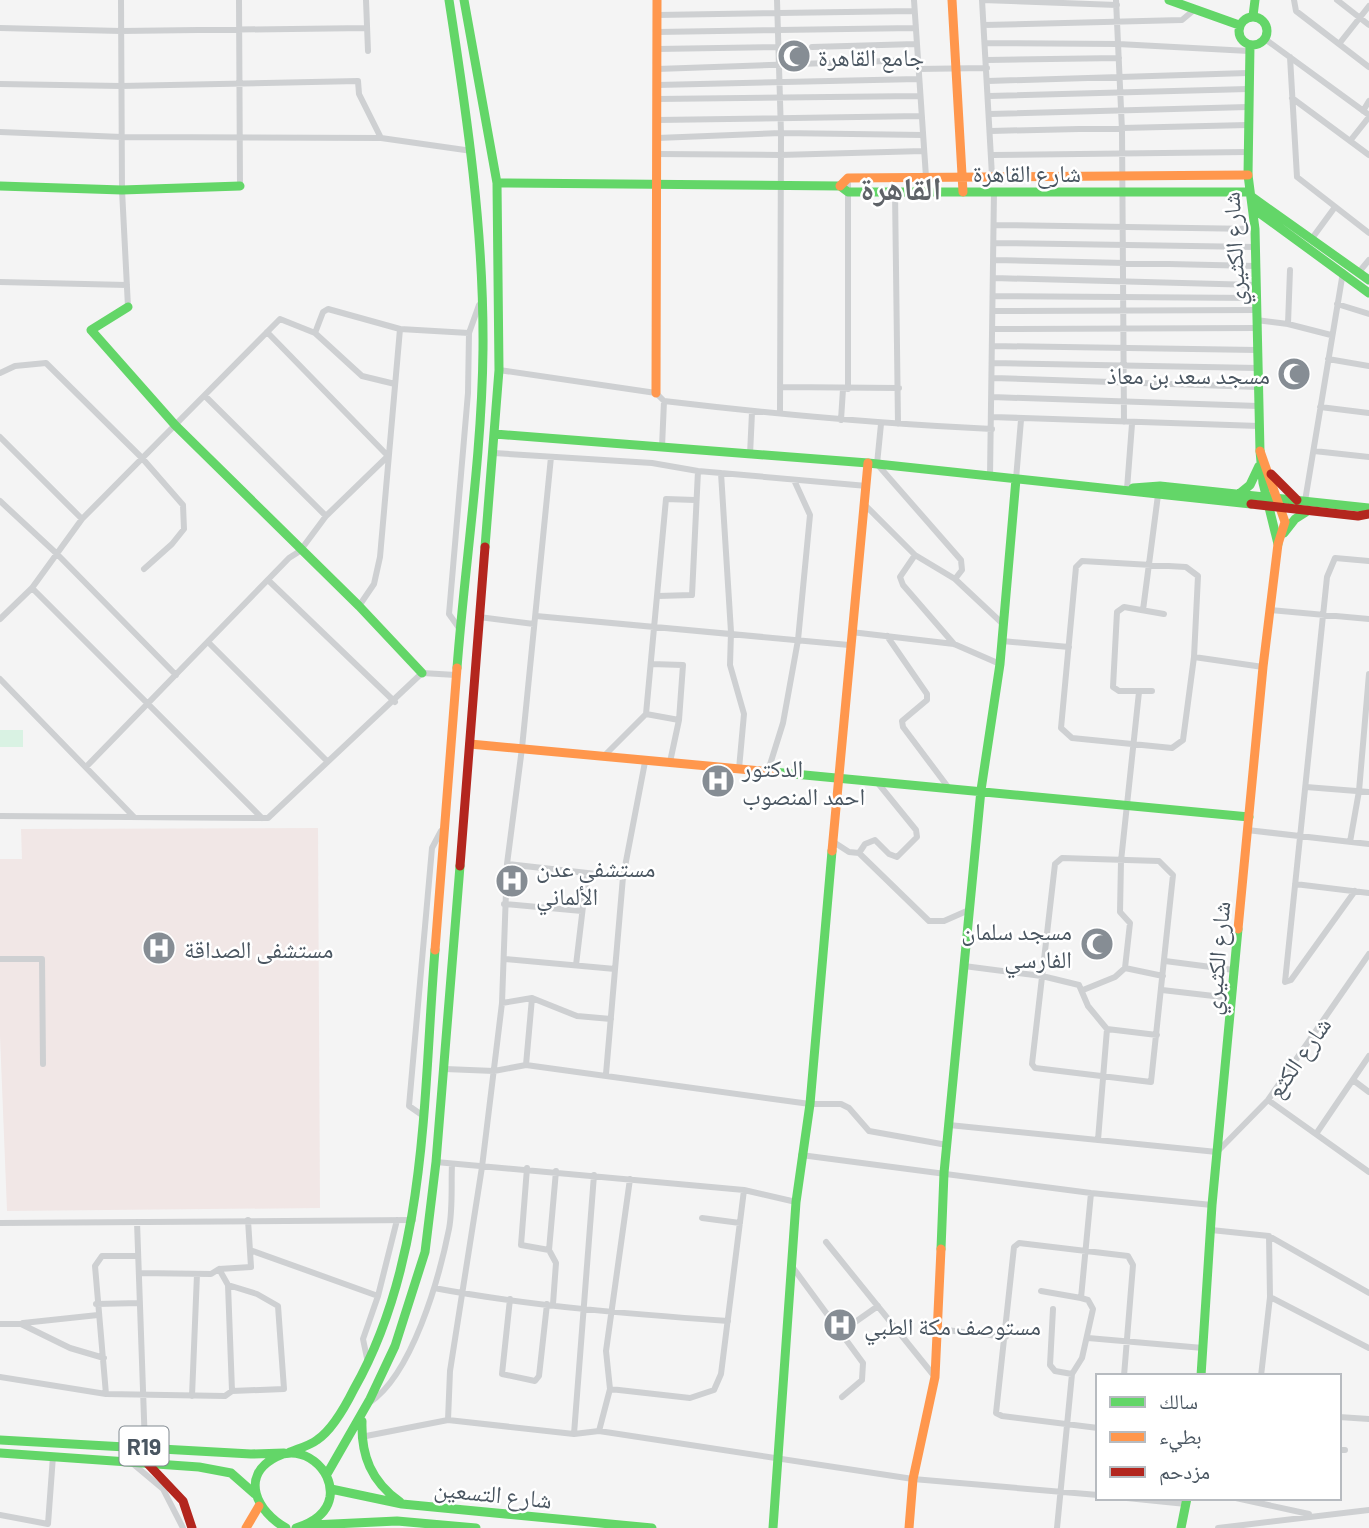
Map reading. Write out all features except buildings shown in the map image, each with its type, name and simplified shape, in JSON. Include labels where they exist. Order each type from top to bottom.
[{"type":"main road","points":[[286,1528],[266,1517],[258,1506],[255,1494],[257,1480],[263,1467],[274,1457],[318,1440],[346,1404],[368,1365],[393,1302],[413,1220],[460,631],[479,434],[483,349],[483,293],[472,150],[449,0]]},
{"type":"main road","points":[[327,1474],[362,1418],[409,1306],[422,1264],[445,1069],[499,370],[497,183],[464,0]]},
{"type":"main road","points":[[656,393],[657,0]]},
{"type":"main road","points":[[952,0],[962,192]]},
{"type":"main road","points":[[1168,0],[1239,25]]},
{"type":"main road","points":[[1253,16],[1255,0]]},
{"type":"main road","points":[[1253,16],[1265,22],[1267,30],[1265,39],[1250,48],[1241,39],[1239,25],[1244,19],[1253,16]]},
{"type":"main road","name":"شارع الكثيري","points":[[1201,1374],[1212,1205],[1231,998],[1263,667],[1278,544],[1260,451],[1255,229],[1248,175],[1250,48]]},
{"type":"main road","name":"شارع القاهرة","points":[[848,178],[1123,173],[1248,175]]},
{"type":"main road","points":[[839,186],[848,178]]},
{"type":"main road","points":[[497,183],[780,184],[839,186],[848,192]]},
{"type":"main road","points":[[0,187],[122,190],[240,186]]},
{"type":"main road","name":"شارع القاهرة","points":[[848,192],[1122,191],[1251,194]]},
{"type":"main road","points":[[1251,194],[1369,280]]},
{"type":"main road","points":[[1254,209],[1369,293]]},
{"type":"main road","points":[[128,307],[91,330],[175,425],[300,551],[359,606],[422,673]]},
{"type":"main road","points":[[495,434],[873,464],[1127,489],[1158,495],[1307,511],[1369,514]]},
{"type":"main road","points":[[773,1528],[796,1202],[810,1104],[849,645],[867,486],[873,464]]},
{"type":"main road","points":[[1239,494],[1263,465],[1301,500]]},
{"type":"main road","name":"شارع الكثيري","points":[[1263,465],[1282,508],[1283,535],[1278,544]]},
{"type":"main road","points":[[909,1528],[913,1479],[935,1377],[944,1173],[981,790],[1000,664],[1016,480]]},
{"type":"main road","points":[[1127,489],[1160,486],[1369,508]]},
{"type":"main road","points":[[1283,535],[1295,519],[1307,511]]},
{"type":"main road","points":[[470,744],[1249,817]]},
{"type":"main road","points":[[362,1418],[361,1437],[368,1470],[383,1492],[402,1504]]},
{"type":"main road","name":"R19","points":[[0,1440],[251,1454],[288,1453]]},
{"type":"main road","name":"R19","points":[[0,1453],[199,1467],[231,1474],[255,1494]]},
{"type":"main road","points":[[288,1453],[311,1458],[327,1474],[331,1489],[324,1512],[301,1527]]},
{"type":"main road","points":[[148,1464],[183,1501],[192,1528]]},
{"type":"main road","name":"شارع التسعين","points":[[331,1489],[362,1499],[402,1504],[652,1528]]},
{"type":"main road","points":[[1181,1528],[1187,1501]]},
{"type":"main road","points":[[246,1528],[258,1506]]},
{"type":"main road","name":"شارع التسعين","points":[[301,1527],[338,1521],[476,1528]]},
{"type":"street","points":[[121,0],[122,190],[128,307]]},
{"type":"street","points":[[239,0],[240,186]]},
{"type":"street","points":[[366,0],[368,51]]},
{"type":"street","points":[[777,0],[780,98],[780,413]]},
{"type":"street","points":[[914,0],[926,177]]},
{"type":"street","points":[[992,176],[988,68],[982,0],[1117,3],[1123,173],[1124,422]]},
{"type":"street","points":[[1294,0],[1296,11],[1369,67]]},
{"type":"street","points":[[1337,0],[1369,25]]},
{"type":"street","points":[[1339,44],[1369,6]]},
{"type":"street","points":[[984,24],[1182,20],[1194,10]]},
{"type":"street","points":[[657,15],[914,11]]},
{"type":"street","points":[[0,28],[121,31],[239,27],[367,28]]},
{"type":"street","points":[[657,32],[915,28]]},
{"type":"street","points":[[1265,39],[1367,114]]},
{"type":"street","points":[[986,43],[1250,48]]},
{"type":"street","points":[[812,47],[916,44]]},
{"type":"street","points":[[657,49],[779,47]]},
{"type":"street","points":[[1290,57],[1297,177],[1369,233]]},
{"type":"street","points":[[987,60],[1119,58]]},
{"type":"street","points":[[657,69],[916,60]]},
{"type":"street","points":[[917,69],[988,68]]},
{"type":"street","points":[[988,80],[1248,73]]},
{"type":"street","points":[[657,85],[918,79]]},
{"type":"street","points":[[0,84],[121,86],[358,80],[359,94],[381,138]]},
{"type":"street","points":[[989,96],[1248,89]]},
{"type":"street","points":[[657,99],[919,96]]},
{"type":"street","points":[[1292,98],[1369,155]]},
{"type":"street","points":[[1350,141],[1367,114],[1369,101]]},
{"type":"street","points":[[990,114],[1121,113],[1248,107]]},
{"type":"street","points":[[657,120],[780,116],[921,116]]},
{"type":"street","points":[[991,131],[1248,125]]},
{"type":"street","points":[[0,132],[121,138],[381,138],[472,150]]},
{"type":"street","points":[[657,138],[780,133],[923,135]]},
{"type":"street","points":[[657,154],[780,155],[923,151]]},
{"type":"street","points":[[992,155],[1248,152]]},
{"type":"street","points":[[841,420],[845,389],[848,178]]},
{"type":"street","points":[[895,191],[898,425]]},
{"type":"street","points":[[990,477],[994,191]]},
{"type":"street","points":[[1313,237],[1335,207]]},
{"type":"street","points":[[995,225],[1255,229]]},
{"type":"street","points":[[994,243],[1255,247]]},
{"type":"street","points":[[994,260],[1123,265],[1256,265]]},
{"type":"street","points":[[1359,272],[1369,260]]},
{"type":"street","points":[[1288,324],[1290,270]]},
{"type":"street","points":[[1301,500],[1314,451],[1343,272]]},
{"type":"street","points":[[993,278],[1256,285]]},
{"type":"street","points":[[0,282],[127,285]]},
{"type":"street","points":[[460,631],[449,614],[468,393],[470,333],[483,293]]},
{"type":"street","points":[[993,296],[1256,298]]},
{"type":"street","points":[[1337,304],[1369,314]]},
{"type":"street","points":[[315,333],[323,312],[328,309],[400,330],[470,333]]},
{"type":"street","points":[[993,311],[1124,311],[1257,320],[1288,324],[1331,335]]},
{"type":"street","points":[[0,619],[32,588],[82,519],[280,319],[315,333],[362,376],[394,384]]},
{"type":"street","points":[[992,330],[1124,328],[1257,320]]},
{"type":"street","points":[[359,606],[374,584],[380,557],[400,330]]},
{"type":"street","points":[[267,332],[388,456]]},
{"type":"street","points":[[992,346],[1257,350]]},
{"type":"street","points":[[483,349],[498,351]]},
{"type":"street","points":[[1328,359],[1369,366]]},
{"type":"street","points":[[0,373],[15,366],[46,363],[142,458],[183,505],[184,529],[172,544],[144,569]]},
{"type":"street","points":[[992,363],[1258,368]]},
{"type":"street","points":[[499,370],[656,393],[664,401],[752,412],[881,424],[992,429]]},
{"type":"street","points":[[993,378],[1258,387]]},
{"type":"street","points":[[780,387],[899,388]]},
{"type":"street","points":[[205,396],[326,516]]},
{"type":"street","points":[[992,397],[1258,406]]},
{"type":"street","points":[[662,447],[664,401]]},
{"type":"street","points":[[1320,407],[1369,413]]},
{"type":"street","points":[[750,455],[752,412]]},
{"type":"street","points":[[992,417],[1132,424],[1259,426]]},
{"type":"street","points":[[1016,480],[1021,420]]},
{"type":"street","points":[[881,424],[873,464],[961,559],[962,570],[955,579]]},
{"type":"street","points":[[1127,489],[1132,424]]},
{"type":"street","points":[[0,437],[82,519]]},
{"type":"street","points":[[1314,451],[1369,457]]},
{"type":"street","points":[[494,453],[652,463],[698,471],[867,486]]},
{"type":"street","points":[[86,766],[268,580],[300,551],[326,516],[388,456]]},
{"type":"street","points":[[448,1420],[450,1371],[482,1167],[502,1003],[506,959],[504,905],[507,864],[522,748],[551,457]]},
{"type":"street","points":[[658,596],[692,595],[698,471]]},
{"type":"street","points":[[721,473],[731,632],[730,666],[744,714],[739,769]]},
{"type":"street","points":[[768,771],[783,723],[799,640],[810,515],[793,480]]},
{"type":"street","points":[[1143,611],[1158,495]]},
{"type":"street","points":[[603,757],[646,714],[652,626],[658,596],[666,499],[695,500]]},
{"type":"street","points":[[0,501],[56,553],[176,675]]},
{"type":"street","points":[[865,505],[915,555],[955,579],[1004,625]]},
{"type":"street","points":[[915,555],[900,577],[903,585],[954,644]]},
{"type":"street","points":[[1355,891],[1287,983],[1284,978],[1323,614],[1332,561],[1339,558],[1369,561]]},
{"type":"street","points":[[1082,561],[1148,566],[1186,566],[1198,576],[1194,656],[1183,740],[1172,748],[1072,738],[1061,728],[1078,563],[1082,561]]},
{"type":"street","points":[[268,580],[395,702]]},
{"type":"street","points":[[32,588],[147,706],[262,818]]},
{"type":"street","points":[[1152,691],[1119,691],[1111,681],[1117,612],[1124,607],[1164,614]]},
{"type":"street","points":[[1270,610],[1369,619]]},
{"type":"street","points":[[536,616],[849,645]]},
{"type":"street","points":[[479,617],[534,624]]},
{"type":"street","points":[[851,632],[954,644],[1000,664]]},
{"type":"street","points":[[887,636],[927,694],[927,700],[902,720],[902,727],[948,787]]},
{"type":"street","points":[[1002,641],[1069,647]]},
{"type":"street","points":[[208,642],[327,761]]},
{"type":"street","points":[[1194,656],[1263,667]]},
{"type":"street","points":[[651,664],[683,665],[679,720],[670,762]]},
{"type":"street","points":[[0,816],[268,818],[327,761],[395,702],[422,673],[458,676]]},
{"type":"street","points":[[1350,842],[1359,791],[1369,674]]},
{"type":"street","points":[[0,679],[134,817]]},
{"type":"street","points":[[1083,990],[1115,977],[1125,968],[1130,923],[1120,912],[1121,861],[1139,692]]},
{"type":"street","points":[[646,714],[679,720]]},
{"type":"street","points":[[606,1074],[623,877],[645,762]]},
{"type":"street","points":[[859,853],[865,844],[875,840],[889,854],[897,857],[917,837],[916,830],[877,782]]},
{"type":"street","points":[[1306,787],[1369,792]]},
{"type":"street","points":[[422,1115],[409,1106],[421,953],[432,848],[446,820]]},
{"type":"street","points":[[1247,830],[1369,844]]},
{"type":"street","points":[[832,841],[849,852],[859,853],[929,920],[944,921],[970,910]]},
{"type":"street","points":[[1062,858],[1159,861],[1173,875],[1165,961],[1151,1082],[1104,1079],[1033,1066],[1055,864],[1062,858]]},
{"type":"street","points":[[507,864],[623,877]]},
{"type":"street","points":[[576,965],[587,873]]},
{"type":"street","points":[[1296,884],[1369,893]]},
{"type":"street","points":[[504,905],[582,911]]},
{"type":"street","name":"شارع الكثع","points":[[1217,1152],[1268,1100],[1369,954]]},
{"type":"street","points":[[0,959],[42,959],[43,1064]]},
{"type":"street","points":[[506,959],[615,969]]},
{"type":"street","points":[[1165,961],[1234,970]]},
{"type":"street","points":[[964,965],[1042,976],[1079,985],[1083,990],[1088,1006],[1107,1029],[1098,1140]]},
{"type":"street","points":[[1125,968],[1163,976]]},
{"type":"street","points":[[1162,989],[1231,998]]},
{"type":"street","points":[[502,1003],[531,998],[577,1016],[611,1018]]},
{"type":"street","points":[[526,1065],[531,998]]},
{"type":"street","points":[[1107,1029],[1157,1035]]},
{"type":"street","points":[[1316,1134],[1369,1056]]},
{"type":"street","points":[[445,1069],[494,1071],[526,1065],[810,1104],[841,1104],[849,1108],[869,1131],[947,1145]]},
{"type":"street","points":[[1353,1080],[1369,1092]]},
{"type":"street","points":[[1268,1100],[1369,1172]]},
{"type":"street","points":[[949,1125],[1217,1152]]},
{"type":"street","points":[[801,1155],[1091,1193],[1212,1205]]},
{"type":"street","points":[[436,1162],[527,1168],[744,1190],[796,1202]]},
{"type":"street","points":[[368,1404],[385,1393],[401,1370],[434,1288],[449,1226],[452,1164]]},
{"type":"street","points":[[527,1168],[521,1245],[549,1250]]},
{"type":"street","points":[[510,1299],[502,1374],[535,1381],[540,1376],[556,1263],[549,1250],[556,1171]]},
{"type":"street","points":[[574,1434],[594,1175]]},
{"type":"street","points":[[599,1431],[610,1389],[606,1351],[630,1179]]},
{"type":"street","points":[[610,1389],[690,1398],[714,1390],[721,1374],[744,1190]]},
{"type":"street","points":[[1081,1298],[1091,1193]]},
{"type":"street","points":[[702,1218],[740,1223]]},
{"type":"street","points":[[139,1273],[211,1274],[219,1269],[251,1267],[248,1220]]},
{"type":"street","points":[[368,1365],[363,1339],[378,1296],[397,1220]]},
{"type":"street","points":[[0,1223],[413,1220]]},
{"type":"street","points":[[136,1222],[145,1446]]},
{"type":"street","points":[[1211,1230],[1269,1236],[1369,1293]]},
{"type":"street","points":[[1261,1374],[1270,1297],[1269,1236]]},
{"type":"street","points":[[827,1242],[935,1377]]},
{"type":"street","points":[[1096,1428],[996,1413],[1014,1247],[1019,1243],[1128,1256],[1132,1261],[1124,1374]]},
{"type":"street","points":[[250,1250],[378,1296]]},
{"type":"street","points":[[106,1394],[96,1304],[97,1261],[103,1256],[138,1256]]},
{"type":"street","points":[[791,1265],[863,1363],[862,1380],[842,1396]]},
{"type":"street","points":[[219,1269],[228,1285],[232,1391]]},
{"type":"street","points":[[192,1396],[197,1274]]},
{"type":"street","points":[[0,1377],[106,1394],[225,1396],[232,1391],[284,1390],[278,1306],[257,1294],[228,1285]]},
{"type":"street","points":[[434,1288],[463,1295],[612,1313],[728,1321]]},
{"type":"street","points":[[1041,1292],[1088,1300],[1093,1309],[1082,1358],[1072,1374],[1057,1528]]},
{"type":"street","points":[[1270,1297],[1369,1348]]},
{"type":"street","points":[[96,1304],[140,1303]]},
{"type":"street","points":[[841,1332],[878,1306]]},
{"type":"street","points":[[1054,1309],[1050,1365],[1055,1371],[1072,1374]]},
{"type":"street","points":[[0,1324],[98,1315]]},
{"type":"street","points":[[21,1324],[70,1348],[104,1358]]},
{"type":"street","points":[[938,1329],[1006,1336]]},
{"type":"street","points":[[1088,1338],[1126,1339],[1203,1348]]},
{"type":"street","points":[[1341,1418],[1369,1419]]},
{"type":"street","points":[[361,1437],[448,1420],[574,1434],[599,1431],[777,1461],[913,1479],[1096,1496]]},
{"type":"street","points":[[0,1515],[48,1524],[53,1456]]},
{"type":"street","points":[[128,1460],[163,1489],[183,1528]]},
{"type":"street","points":[[1167,1500],[1187,1501]]},
{"type":"street","points":[[1245,1500],[1317,1516]]},
{"type":"street","points":[[1218,1528],[1369,1510]]},
{"type":"shaded area","name":"مستشفى الصداقة","points":[[318,828],[320,1208],[7,1211],[0,1036],[0,859],[22,859],[21,829]]},
{"type":"green space","points":[[0,730],[23,730],[23,747],[0,747]]},
{"type":"traffic: fast","points":[[449,0],[473,174],[483,305],[480,429],[457,668]]},
{"type":"traffic: fast","points":[[464,0],[497,183],[499,370],[485,547]]},
{"type":"traffic: fast","points":[[1169,0],[1239,25]]},
{"type":"traffic: fast","points":[[1253,16],[1255,0]]},
{"type":"traffic: fast","points":[[1253,17],[1263,21],[1267,31],[1263,41],[1253,45],[1243,41],[1239,31],[1243,21],[1253,17]]},
{"type":"traffic: fast","points":[[1250,45],[1248,175],[1255,229],[1260,451],[1263,483],[1278,544]]},
{"type":"traffic: fast","points":[[497,183],[840,186]]},
{"type":"traffic: fast","points":[[0,186],[122,190],[240,186]]},
{"type":"traffic: fast","points":[[840,186],[848,192],[1250,192]]},
{"type":"traffic: fast","points":[[1252,197],[1369,280]]},
{"type":"traffic: fast","points":[[1254,209],[1369,293]]},
{"type":"traffic: fast","points":[[128,307],[91,330],[175,425],[359,606],[422,673]]},
{"type":"traffic: fast","points":[[495,434],[868,463],[1251,504]]},
{"type":"traffic: fast","points":[[1239,494],[1250,485],[1259,466]]},
{"type":"traffic: fast","points":[[941,1249],[944,1173],[981,790],[1000,664],[1016,479]]},
{"type":"traffic: fast","points":[[1133,488],[1160,486],[1369,508]]},
{"type":"traffic: fast","points":[[1284,533],[1295,519],[1306,512]]},
{"type":"traffic: fast","points":[[773,772],[1249,817]]},
{"type":"traffic: fast","points":[[773,1528],[796,1202],[810,1104],[832,851]]},
{"type":"traffic: fast","points":[[327,1474],[370,1399],[395,1346],[425,1252],[436,1162],[460,866]]},
{"type":"traffic: fast","points":[[1201,1374],[1212,1205],[1238,929]]},
{"type":"traffic: fast","points":[[288,1453],[317,1440],[338,1417],[378,1339],[396,1286],[418,1175],[435,950]]},
{"type":"traffic: fast","points":[[362,1421],[363,1445],[370,1467],[382,1485],[400,1502]]},
{"type":"traffic: fast","points":[[0,1440],[251,1454],[284,1453]]},
{"type":"traffic: fast","points":[[0,1453],[199,1467],[231,1473],[255,1494]]},
{"type":"traffic: fast","points":[[286,1528],[260,1504],[255,1484],[265,1465],[276,1457],[296,1453],[306,1456],[322,1468],[330,1487],[326,1508],[318,1517],[296,1528]]},
{"type":"traffic: fast","points":[[331,1489],[402,1504],[652,1528]]},
{"type":"traffic: fast","points":[[1181,1528],[1187,1500]]},
{"type":"traffic: fast","points":[[312,1525],[397,1521],[476,1528]]},
{"type":"traffic: slow","points":[[656,393],[657,0]]},
{"type":"traffic: slow","points":[[952,0],[963,192]]},
{"type":"traffic: slow","points":[[840,186],[848,178],[1248,175]]},
{"type":"traffic: slow","points":[[1238,929],[1263,667],[1278,544],[1285,522],[1260,451]]},
{"type":"traffic: slow","points":[[832,851],[868,463]]},
{"type":"traffic: slow","points":[[435,950],[457,668]]},
{"type":"traffic: slow","points":[[470,744],[773,772]]},
{"type":"traffic: slow","points":[[909,1528],[913,1479],[935,1377],[941,1249]]},
{"type":"traffic: slow","points":[[246,1528],[259,1506]]},
{"type":"traffic: jam","points":[[1271,474],[1297,500]]},
{"type":"traffic: jam","points":[[1251,504],[1358,516],[1369,514]]},
{"type":"traffic: jam","points":[[460,866],[485,547]]},
{"type":"traffic: jam","points":[[148,1464],[183,1501],[192,1528]]},
{"type":"place","name":"جامع القاهرة","points":[[794,56]]},
{"type":"place","name":"مسجد سعد بن معاذ","points":[[1294,374]]},
{"type":"place","name":"الدكتور احمد المنصوب","points":[[718,781]]},
{"type":"place","name":"مستشفى عدن الألماني","points":[[512,881]]},
{"type":"place","name":"مسجد سلمان الفارسي","points":[[1097,944]]},
{"type":"place","name":"مستشفى الصداقة","points":[[159,948]]},
{"type":"place","name":"مستوصف مكة الطبي","points":[[840,1325]]},
{"type":"district","name":"القاهرة","points":[[901,187]]}]
